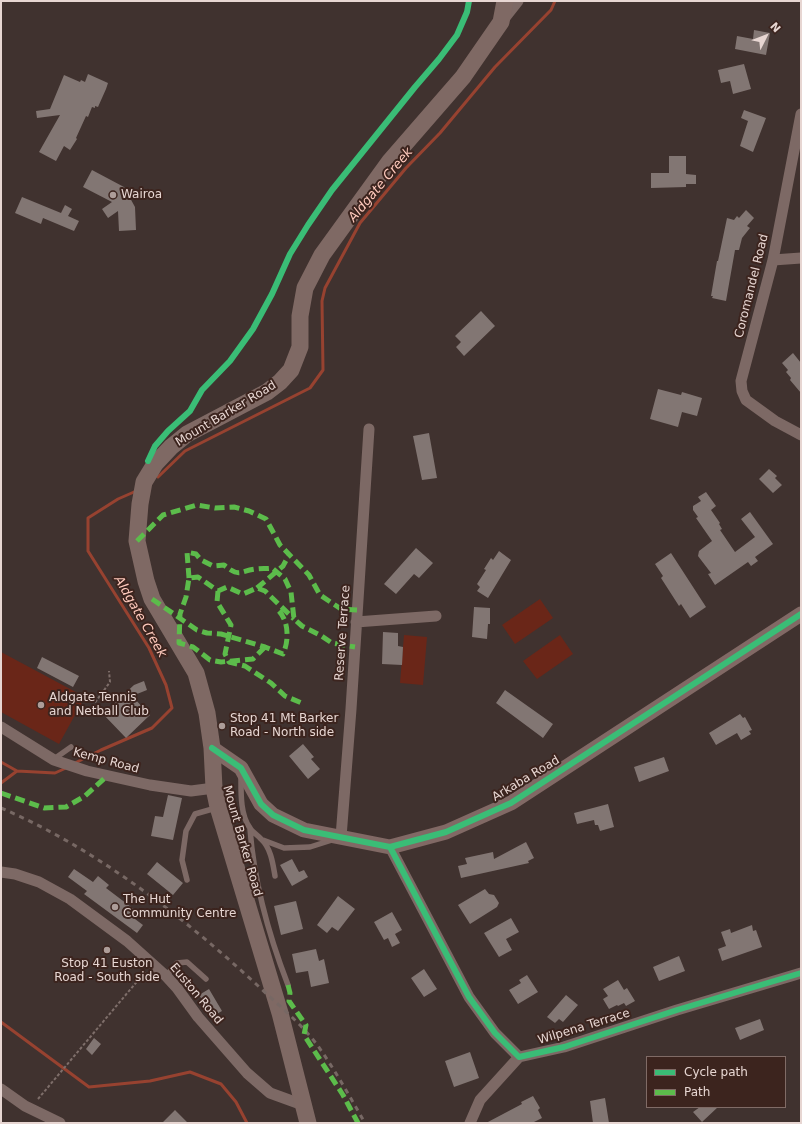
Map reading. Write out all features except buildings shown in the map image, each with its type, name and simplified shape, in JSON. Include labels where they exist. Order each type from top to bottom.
[{"type":"main road","name":"Mount Barker Road","points":[[308,1123],[280,1013],[218,807],[214,788],[212,748],[207,713],[196,673],[180,643],[152,599],[146,581],[137,541],[140,504],[144,482],[154,464],[171,446],[187,434],[267,392],[280,382],[291,370],[300,347],[300,316],[305,288],[322,255],[390,161],[463,77],[501,22],[505,1]]},
{"type":"street","points":[[501,22],[518,1]]},
{"type":"street","name":"Coromandel Road","points":[[801,114],[773,260],[741,381],[742,391],[746,400],[775,421],[801,435]]},
{"type":"street","points":[[773,260],[801,258]]},
{"type":"street","name":"Reserve Terrace","points":[[341,837],[369,430]]},
{"type":"street","name":"Arkaba Road","points":[[212,748],[241,768],[261,804],[273,815],[304,830],[390,847],[446,832],[511,803],[801,614]]},
{"type":"street","points":[[356,622],[436,616]]},
{"type":"street","name":"Kemp Road","points":[[1,727],[54,760],[87,771],[150,786],[191,791],[214,788]]},
{"type":"street","points":[[390,847],[469,997],[495,1033],[519,1057],[480,1100],[470,1123]]},
{"type":"street","name":"Euston Road","points":[[1,872],[15,874],[39,882],[70,899],[127,941],[166,976],[177,988],[198,1017],[247,1073],[270,1093],[303,1105]]},
{"type":"street","name":"Wilpena Terrace","points":[[519,1057],[564,1047],[677,1010],[801,973]]},
{"type":"street","points":[[1,1089],[25,1106],[60,1123]]},
{"type":"lane","points":[[54,760],[71,747]]},
{"type":"lane","points":[[241,768],[241,801],[250,829],[251,846],[259,886],[273,943],[288,985]]},
{"type":"lane","points":[[187,880],[182,860],[186,831],[196,814],[218,807]]},
{"type":"lane","points":[[250,829],[263,840],[284,848],[310,847],[341,837]]},
{"type":"lane","points":[[263,840],[273,860],[274,876]]},
{"type":"lane","points":[[166,976],[177,963],[187,962],[206,979]]},
{"type":"path","points":[[95,712],[94,704],[110,682],[109,671]]},
{"type":"path","points":[[47,1116],[50,1109],[37,1099],[152,963]]},
{"type":"shaded area","points":[[540,599],[553,618],[515,644],[502,625]]},
{"type":"shaded area","points":[[404,635],[427,637],[423,685],[400,683]]},
{"type":"shaded area","points":[[560,635],[573,654],[537,679],[523,661]]},
{"type":"shaded area","name":"Aldgate Tennis and Netball Club","points":[[1,652],[85,697],[59,744],[1,712]]},
{"type":"waterway","name":"Aldgate Creek","points":[[158,477],[185,451],[310,388],[323,370],[322,301],[325,288],[360,223],[406,168],[440,133],[495,67],[551,10],[555,1]]},
{"type":"waterway","name":"Aldgate Creek","points":[[75,763],[152,728],[172,708],[166,685],[149,648],[88,551],[88,518],[118,499],[134,492]]},
{"type":"waterway","points":[[1,762],[17,771]]},
{"type":"waterway","name":"Aldgate Creek","points":[[1,783],[17,771],[55,773],[66,768]]},
{"type":"waterway","name":"Aldgate Creek","points":[[1,1022],[89,1087],[150,1081],[190,1072],[221,1084],[236,1102],[247,1123]]},
{"type":"railway","points":[[1,808],[36,824],[103,863],[136,885],[198,933],[227,958],[311,1037],[330,1064],[365,1123]]},
{"type":"marked path","points":[[137,541],[163,515],[197,505],[215,508],[234,507],[249,511],[266,519],[280,545],[309,575],[320,595],[341,609],[357,610]]},
{"type":"marked path","points":[[189,578],[187,552],[196,554],[201,560],[213,566],[224,565],[237,573],[272,568],[285,579],[291,592],[294,619],[302,626],[332,643],[355,647]]},
{"type":"marked path","points":[[257,588],[283,566],[289,555]]},
{"type":"marked path","points":[[265,647],[253,659],[221,662],[210,660],[193,647],[179,643],[180,614],[186,597],[189,578],[198,577],[218,591],[227,587],[243,594],[257,588],[265,591],[294,619]]},
{"type":"marked path","points":[[218,591],[217,602],[231,625],[225,654],[229,662],[245,666],[271,683],[285,696],[304,704]]},
{"type":"marked path","points":[[152,599],[197,630],[207,633],[221,634],[283,654],[287,632],[285,621],[279,611]]},
{"type":"marked path","points":[[1,793],[44,808],[66,807],[85,796],[107,776]]},
{"type":"marked path","points":[[288,985],[290,993],[289,1001],[306,1025],[304,1035],[343,1095],[358,1123]]},
{"type":"cycle path","points":[[148,461],[155,446],[168,431],[190,411],[202,390],[230,361],[253,329],[272,294],[290,254],[308,225],[332,190],[457,35],[467,12],[469,1]]},
{"type":"cycle path","points":[[212,748],[241,768],[261,804],[273,815],[304,830],[390,847],[446,832],[511,803],[801,614]]},
{"type":"cycle path","points":[[390,847],[469,997],[495,1033],[519,1057],[564,1047],[677,1010],[801,973]]},
{"type":"place","name":"Wairoa","points":[[113,195]]},
{"type":"place","name":"Aldgate Tennis and Netball Club","points":[[41,705]]},
{"type":"place","name":"Stop 41 Mt Barker Road - North side","points":[[222,726]]},
{"type":"place","name":"The Hut Community Centre","points":[[115,907]]},
{"type":"place","name":"Stop 41 Euston Road - South side","points":[[107,950]]}]
